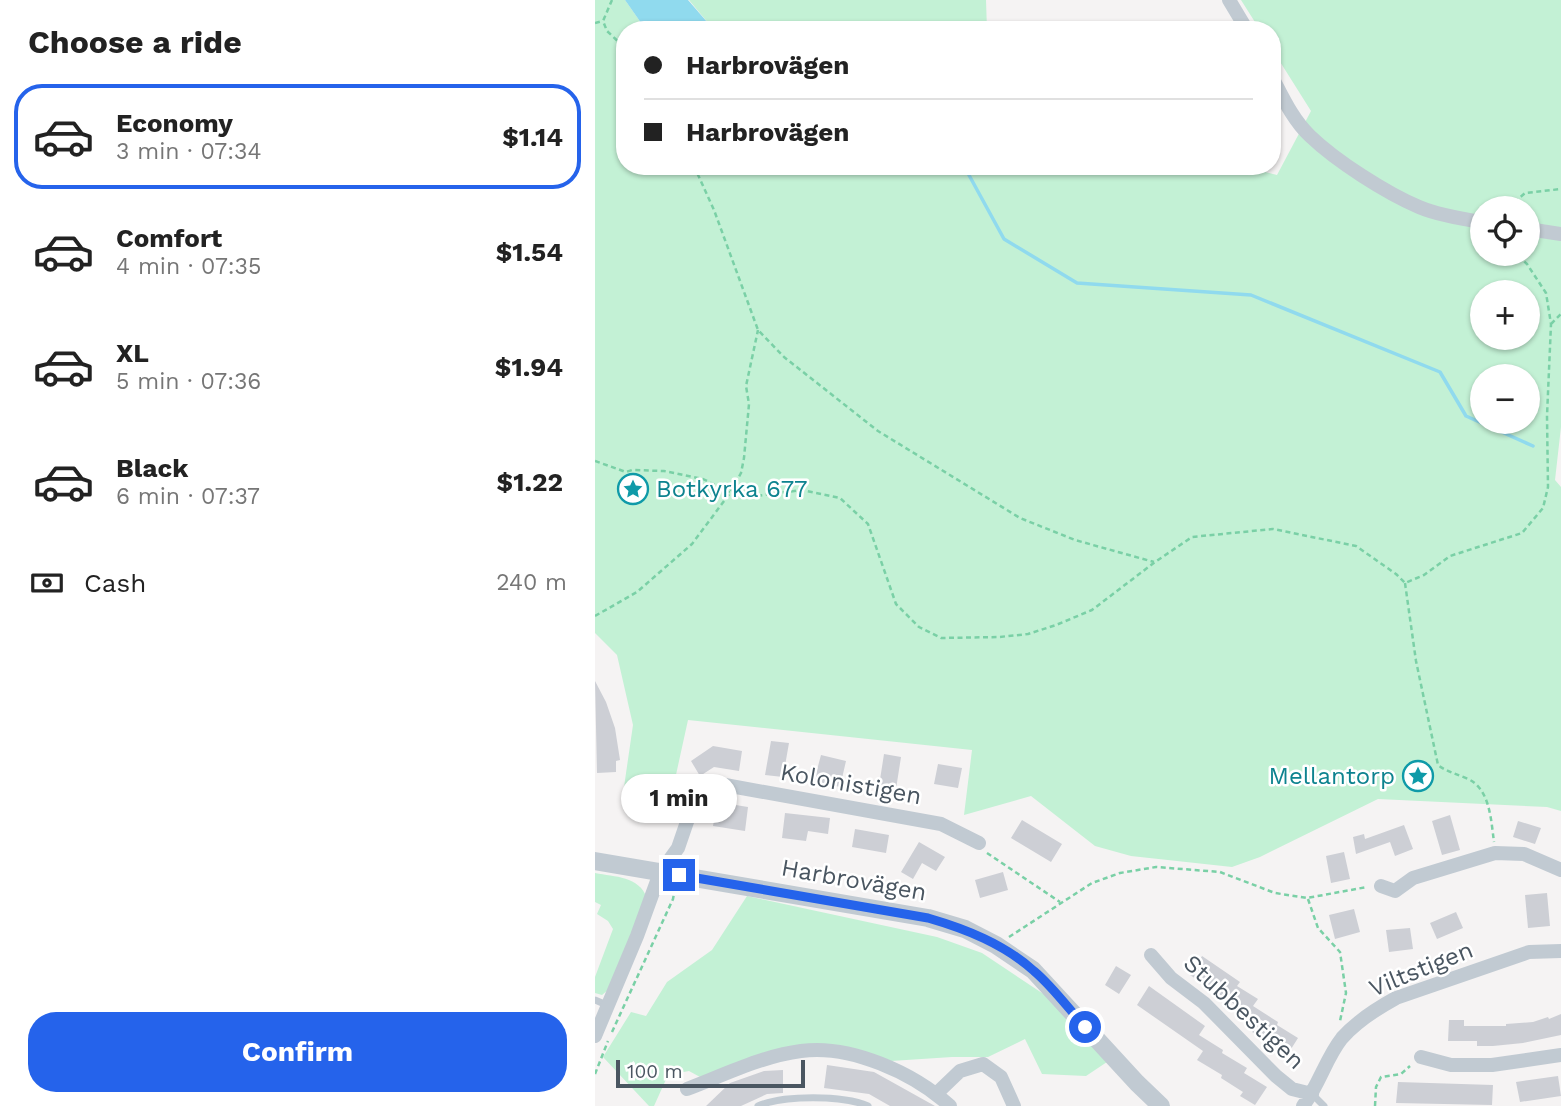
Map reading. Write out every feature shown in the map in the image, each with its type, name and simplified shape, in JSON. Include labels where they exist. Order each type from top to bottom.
[{"type":"street","points":[[1229,0],[1242,21]]},
{"type":"street","points":[[1281,94],[1290,112],[1310,136],[1379,186],[1420,208],[1470,219]]},
{"type":"street","points":[[1540,231],[1561,234]]},
{"type":"street","name":"Kolonistigen","points":[[595,1036],[660,873],[677,848],[698,800],[709,789],[725,785],[941,824],[979,843]]},
{"type":"street","points":[[1381,886],[1395,891],[1413,878],[1495,853],[1524,854],[1561,870]]},
{"type":"street","name":"Harbrovägen","points":[[595,861],[928,918],[965,929],[996,945],[1033,970],[1161,1106]]},
{"type":"street","name":"Viltstigen","points":[[1307,1100],[1341,1039],[1381,1006],[1396,998],[1529,952],[1561,951]]},
{"type":"street","name":"Stubbestigen","points":[[1151,955],[1171,978],[1204,1003],[1276,1076],[1307,1100]]},
{"type":"street","points":[[687,1089],[781,1055],[823,1051],[884,1065],[936,1094],[950,1106]]},
{"type":"street","points":[[1421,1057],[1451,1065],[1492,1065],[1561,1055]]},
{"type":"street","points":[[936,1094],[960,1071],[983,1065],[1001,1077],[1014,1106]]},
{"type":"lane","points":[[595,1000],[609,1006]]},
{"type":"lane","points":[[758,1106],[766,1102],[841,1099],[868,1106]]},
{"type":"lane","points":[[1307,1100],[1324,1106]]},
{"type":"path","points":[[612,0],[603,21],[607,31],[616,40]]},
{"type":"path","points":[[595,23],[603,21]]},
{"type":"path","points":[[698,175],[723,234],[758,330],[784,357],[878,431],[1020,518],[1075,540],[1155,562]]},
{"type":"path","points":[[1522,196],[1525,193],[1561,189]]},
{"type":"path","points":[[1405,583],[1424,575],[1450,556],[1522,533],[1543,508],[1548,487],[1547,416],[1551,324],[1546,293],[1528,266]]},
{"type":"path","points":[[1551,324],[1561,314]]},
{"type":"path","points":[[595,616],[637,592],[692,544],[730,494],[741,473],[744,458],[749,404],[746,386],[758,330]]},
{"type":"path","points":[[595,461],[626,472],[664,471],[703,479],[741,498],[802,490],[840,498],[868,524],[896,604],[919,627],[941,638],[1028,634],[1056,625],[1092,610],[1192,537],[1273,529],[1356,546],[1396,573],[1405,583],[1416,661],[1438,765],[1476,783],[1483,791],[1491,820],[1495,853]]},
{"type":"path","points":[[979,843],[989,856],[1060,902]]},
{"type":"path","points":[[996,945],[1092,883],[1121,873],[1156,867],[1220,872],[1275,893],[1307,898],[1381,886]]},
{"type":"path","points":[[595,1074],[673,899],[679,875]]},
{"type":"path","points":[[1307,898],[1318,928],[1340,952],[1346,993],[1338,1028]]},
{"type":"path","points":[[1375,1106],[1376,1087],[1381,1077],[1401,1074],[1421,1057]]},
{"type":"green space","points":[[595,0],[625,0],[640,21],[616,21],[616,175],[1281,175],[1281,167],[1311,111],[1281,63],[1281,21],[1254,21],[1241,0],[1561,0],[1561,427],[1555,480],[1561,487],[1561,811],[1547,807],[1378,799],[1260,857],[1232,867],[1131,856],[1095,846],[1031,796],[964,815],[972,750],[688,720],[672,793],[624,787],[633,725],[617,655],[595,633]]},
{"type":"green space","points":[[689,0],[986,0],[987,21],[706,21]]},
{"type":"green space","points":[[595,873],[632,881],[647,898],[608,990],[602,995],[595,993],[595,977],[613,929],[608,921],[597,914],[601,905],[595,902]]},
{"type":"green space","points":[[747,896],[937,937],[982,953],[1048,997],[1110,1060],[1086,1076],[1042,1074],[1025,1039],[988,1057],[891,1061],[824,1045],[700,1077],[689,1071],[668,1075],[654,1106],[649,1106],[603,1057],[631,1012],[646,1016],[667,982],[712,950]]},
{"type":"water","points":[[625,0],[688,0],[706,21],[640,21]]},
{"type":"building","points":[[595,681],[615,728],[620,760],[616,761],[616,772],[597,773]]},
{"type":"building","points":[[771,741],[789,743],[783,777],[765,775]]},
{"type":"building","points":[[713,746],[742,751],[739,771],[714,767],[700,776],[691,761]]},
{"type":"building","points":[[884,754],[901,757],[896,789],[879,786]]},
{"type":"building","points":[[821,755],[846,761],[840,787],[814,781]]},
{"type":"building","points":[[938,764],[962,768],[958,788],[934,784]]},
{"type":"building","points":[[717,802],[748,807],[745,831],[713,826]]},
{"type":"building","points":[[785,813],[830,818],[828,834],[808,831],[806,841],[782,838]]},
{"type":"building","points":[[1450,815],[1460,850],[1442,855],[1432,821]]},
{"type":"building","points":[[1022,820],[1062,844],[1051,862],[1011,838]]},
{"type":"building","points":[[1518,821],[1541,828],[1535,844],[1513,837]]},
{"type":"building","points":[[1404,825],[1413,849],[1395,856],[1390,842],[1356,854],[1353,837],[1364,834],[1365,839]]},
{"type":"building","points":[[855,829],[889,835],[886,853],[852,847]]},
{"type":"building","points":[[919,842],[945,857],[936,871],[922,863],[913,879],[901,872]]},
{"type":"building","points":[[1344,852],[1350,879],[1331,883],[1326,856]]},
{"type":"building","points":[[1003,872],[1008,890],[980,898],[975,880]]},
{"type":"building","points":[[1547,893],[1550,926],[1528,928],[1525,895]]},
{"type":"building","points":[[1354,909],[1360,932],[1335,939],[1329,915]]},
{"type":"building","points":[[1456,912],[1463,928],[1437,939],[1430,923]]},
{"type":"building","points":[[1410,928],[1413,949],[1389,952],[1386,930]]},
{"type":"building","points":[[1202,956],[1240,982],[1237,986],[1258,999],[1253,1006],[1298,1038],[1286,1057],[1272,1048],[1274,1045],[1252,1032],[1257,1024],[1232,1008],[1234,1004],[1190,975]]},
{"type":"building","points":[[1116,966],[1131,975],[1119,994],[1105,985]]},
{"type":"building","points":[[1149,986],[1205,1026],[1199,1035],[1247,1068],[1244,1073],[1267,1087],[1255,1105],[1240,1096],[1243,1092],[1221,1078],[1222,1075],[1197,1060],[1203,1051],[1137,1005]]},
{"type":"building","points":[[1561,1014],[1561,1035],[1493,1046],[1477,1046],[1477,1041],[1448,1041],[1449,1020],[1464,1020],[1464,1026],[1506,1026],[1548,1017],[1549,1019]]},
{"type":"building","points":[[827,1065],[874,1072],[935,1106],[890,1106],[869,1094],[824,1088]]},
{"type":"building","points":[[783,1070],[783,1093],[767,1094],[741,1106],[706,1106],[730,1083],[764,1071]]},
{"type":"building","points":[[1558,1076],[1561,1096],[1520,1102],[1516,1082]]},
{"type":"building","points":[[1398,1082],[1493,1085],[1492,1105],[1396,1103]]},
{"type":"waterway","points":[[969,175],[1004,239],[1077,283],[1251,295],[1440,372],[1466,416],[1533,446]]},
{"type":"place","name":"Botkyrka 677","points":[[633,489]]},
{"type":"place","name":"Mellantorp","points":[[1418,776]]},
{"type":"route","points":[[679,875],[928,918],[965,929],[996,945],[1033,970],[1085,1027]]}]
